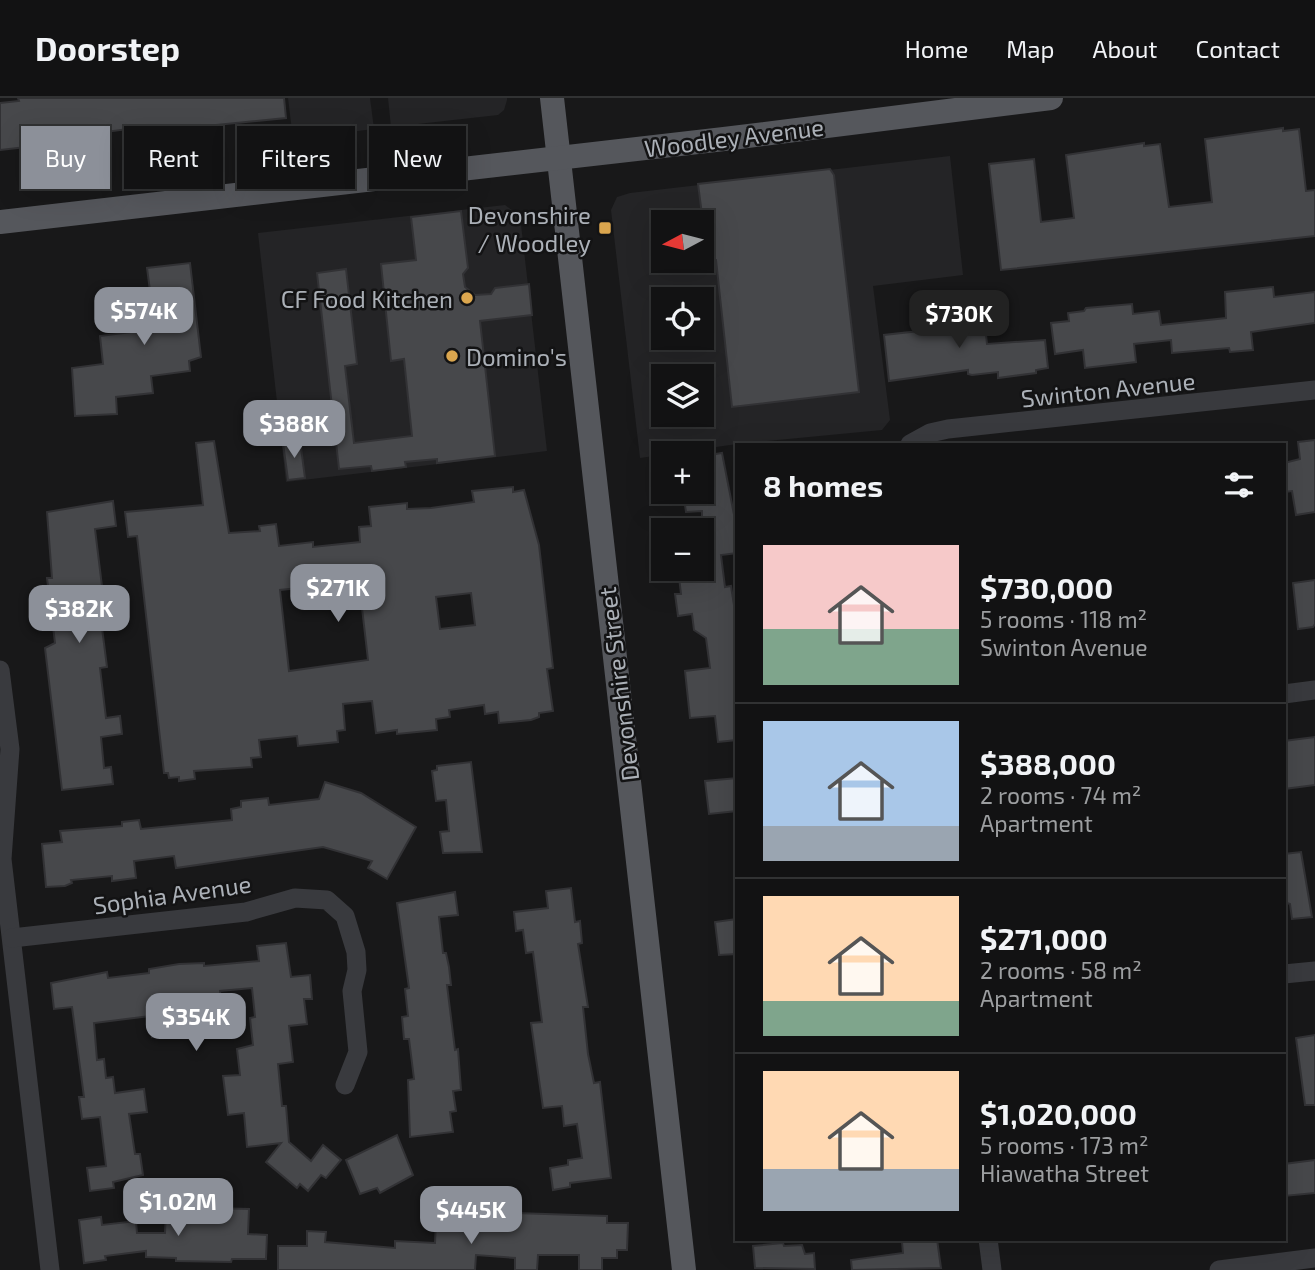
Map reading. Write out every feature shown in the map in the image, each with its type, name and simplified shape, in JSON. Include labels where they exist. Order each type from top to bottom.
[{"type":"main road","name":"Devonshire Street","points":[[552,98],[684,1270]]},
{"type":"main road","name":"Woodley Avenue","points":[[0,222],[558,159],[1051,98]]},
{"type":"street","name":"Swinton Avenue","points":[[912,443],[930,433],[948,429],[1315,390]]},
{"type":"street","points":[[0,670],[10,749],[2,859],[50,1270]]},
{"type":"street","points":[[1286,694],[1315,690]]},
{"type":"street","name":"Sophia Avenue","points":[[12,939],[246,912],[295,898],[319,898],[337,906],[351,930],[357,970],[352,991],[358,1052],[345,1086]]},
{"type":"street","points":[[1286,974],[1315,971]]},
{"type":"street","points":[[988,1241],[992,1270]]},
{"type":"street","points":[[1225,1270],[1315,1258]]},
{"type":"shaded area","points":[[288,98],[370,98],[374,126],[369,126],[369,130],[355,131],[355,126],[291,126]]},
{"type":"shaded area","points":[[388,98],[507,98],[504,110],[498,115],[391,126]]},
{"type":"shaded area","points":[[950,156],[963,275],[873,286],[890,420],[882,430],[735,443],[714,447],[714,441],[651,441],[651,456],[640,458],[611,210],[617,197],[630,193]]},
{"type":"shaded area","points":[[505,205],[520,216],[547,451],[286,482],[258,233]]},
{"type":"building","points":[[18,98],[284,98],[286,118],[206,126],[124,126],[124,129],[110,131],[110,126],[21,126],[21,148],[0,150],[0,103],[19,101]]},
{"type":"building","points":[[1283,128],[1283,131],[1299,129],[1306,191],[1315,190],[1315,236],[1001,270],[989,164],[1034,159],[1041,222],[1074,218],[1066,155],[1144,143],[1144,146],[1160,144],[1169,207],[1212,202],[1205,139]]},
{"type":"building","points":[[830,169],[834,175],[859,392],[732,407],[714,260],[714,210],[701,210],[698,184]]},
{"type":"building","points":[[461,211],[468,268],[463,274],[465,287],[475,295],[491,294],[495,288],[529,284],[532,315],[480,321],[495,456],[437,463],[437,459],[405,462],[406,467],[372,471],[371,466],[339,469],[317,273],[346,269],[357,364],[345,366],[354,443],[412,436],[404,359],[391,361],[381,264],[416,260],[411,217]]},
{"type":"building","points":[[190,263],[201,357],[189,361],[190,371],[151,376],[153,393],[116,397],[117,414],[75,416],[72,368],[103,364],[100,336],[155,329],[147,268]]},
{"type":"building","points":[[1273,287],[1274,297],[1315,292],[1315,323],[1251,332],[1253,350],[1230,352],[1229,348],[1172,353],[1171,340],[1134,344],[1136,362],[1085,368],[1083,350],[1055,354],[1051,323],[1069,321],[1068,313],[1084,311],[1086,308],[1132,304],[1133,314],[1159,311],[1161,325],[1226,318],[1225,292]]},
{"type":"building","points":[[958,297],[961,327],[985,325],[987,344],[1045,340],[1048,368],[1036,370],[1036,373],[998,378],[998,372],[972,375],[968,374],[968,370],[889,381],[884,335],[937,329],[933,299]]},
{"type":"building","points":[[300,440],[305,478],[288,480],[283,443]]},
{"type":"building","points":[[1315,440],[1315,512],[1296,515],[1292,491],[1286,492],[1286,462],[1300,459],[1298,442]]},
{"type":"building","points":[[214,441],[229,533],[260,531],[259,526],[276,524],[279,546],[313,542],[313,547],[360,542],[359,527],[371,526],[369,507],[407,503],[407,509],[431,508],[474,502],[472,491],[513,487],[513,492],[524,490],[539,545],[553,668],[547,669],[553,711],[539,713],[539,717],[531,720],[499,723],[498,712],[485,714],[484,705],[449,710],[450,717],[436,719],[437,730],[397,734],[397,730],[376,733],[372,701],[343,704],[345,730],[337,731],[338,742],[298,746],[297,736],[259,740],[261,757],[251,758],[252,767],[194,771],[195,779],[179,781],[179,777],[169,778],[168,773],[164,773],[137,536],[128,537],[125,512],[203,505],[196,443]],"holes":[[[359,582],[368,660],[289,671],[280,590]],[[471,593],[475,625],[440,629],[436,597]]]},
{"type":"building","points":[[722,453],[735,520],[735,553],[721,555],[725,587],[731,586],[735,605],[735,740],[718,742],[715,716],[690,718],[685,671],[710,668],[706,638],[694,630],[692,614],[678,616],[675,594],[681,594],[679,581],[714,581],[714,518],[702,518],[702,511],[686,512],[685,504],[714,504],[714,454]]},
{"type":"building","points":[[113,501],[116,526],[95,529],[106,619],[101,620],[107,667],[100,668],[106,718],[120,716],[122,734],[101,737],[104,768],[111,767],[113,784],[62,790],[45,648],[55,643],[47,578],[52,578],[47,512]]},
{"type":"building","points":[[1315,580],[1315,624],[1313,627],[1298,629],[1293,583]]},
{"type":"building","points":[[1315,737],[1315,785],[1286,789],[1286,741]]},
{"type":"building","points":[[471,762],[482,852],[443,853],[440,832],[449,831],[446,800],[436,801],[432,771],[437,770],[437,766]]},
{"type":"building","points":[[735,778],[735,811],[709,814],[705,781]]},
{"type":"building","points":[[325,782],[361,793],[416,827],[387,879],[368,868],[372,861],[323,847],[176,868],[174,856],[134,861],[136,878],[112,881],[112,876],[71,880],[72,883],[65,886],[46,887],[42,844],[62,842],[60,831],[122,826],[122,822],[139,820],[141,829],[232,820],[231,809],[241,807],[241,801],[268,798],[269,805],[319,799]]},
{"type":"building","points":[[1301,852],[1312,917],[1292,919],[1290,904],[1286,903],[1286,854]]},
{"type":"building","points":[[571,888],[575,922],[580,921],[582,943],[578,944],[588,1007],[583,1007],[588,1054],[594,1083],[600,1082],[611,1178],[570,1183],[570,1187],[553,1190],[550,1168],[568,1165],[568,1160],[582,1158],[577,1124],[564,1126],[562,1106],[543,1108],[531,1023],[542,1022],[533,952],[526,953],[523,930],[516,931],[514,912],[548,908],[546,891]]},
{"type":"building","points":[[455,892],[458,915],[439,917],[443,953],[446,953],[449,967],[451,985],[447,985],[455,1050],[458,1049],[461,1090],[453,1091],[456,1111],[450,1112],[453,1132],[410,1137],[408,1080],[414,1079],[409,1039],[404,1039],[402,1017],[408,1016],[405,989],[409,988],[397,903]]},
{"type":"building","points":[[735,919],[735,954],[719,955],[715,922]]},
{"type":"building","points":[[286,943],[291,977],[310,975],[312,999],[304,999],[307,1024],[289,1026],[293,1062],[278,1064],[289,1142],[311,1161],[323,1145],[341,1160],[326,1178],[321,1175],[308,1191],[300,1184],[297,1188],[266,1162],[281,1143],[247,1147],[244,1113],[228,1115],[223,1076],[240,1075],[237,1049],[253,1045],[250,1018],[255,1017],[252,988],[220,991],[222,1009],[176,1014],[178,1033],[152,1037],[150,1016],[94,1023],[97,1060],[104,1059],[106,1078],[113,1077],[115,1093],[144,1089],[147,1112],[129,1114],[135,1154],[140,1154],[143,1175],[113,1182],[114,1188],[90,1191],[87,1168],[106,1166],[100,1117],[82,1119],[79,1097],[84,1097],[72,1007],[54,1009],[51,983],[107,972],[108,978],[149,973],[149,969],[179,964],[204,963],[204,966],[259,961],[257,946]]},
{"type":"building","points":[[1315,1035],[1315,1105],[1305,1105],[1296,1038]]},
{"type":"building","points":[[397,1135],[413,1175],[380,1193],[377,1188],[360,1194],[346,1160]]},
{"type":"building","points":[[1315,1160],[1315,1193],[1286,1196],[1286,1164]]},
{"type":"building","points":[[212,1208],[249,1209],[248,1234],[267,1235],[266,1259],[232,1259],[231,1262],[176,1261],[176,1258],[146,1257],[146,1251],[105,1256],[106,1260],[84,1263],[79,1220],[101,1217],[102,1225],[136,1221],[137,1233],[165,1233],[166,1212],[212,1213]]},
{"type":"building","points":[[515,1213],[607,1216],[607,1223],[628,1223],[627,1250],[617,1250],[617,1258],[602,1258],[602,1270],[579,1270],[579,1255],[538,1255],[537,1270],[515,1270],[515,1258],[476,1255],[475,1270],[278,1270],[278,1246],[307,1246],[307,1231],[326,1232],[325,1242],[395,1248],[395,1241],[435,1243],[436,1221],[452,1221],[451,1226],[491,1228],[491,1217],[515,1218]]},
{"type":"building","points":[[937,1241],[941,1268],[852,1270],[851,1260],[903,1253],[902,1242]]},
{"type":"building","points":[[783,1243],[784,1246],[802,1245],[805,1254],[814,1253],[815,1269],[755,1268],[753,1246]]},
{"type":"place","name":"Devonshire / Woodley","points":[[605,228]]},
{"type":"place","name":"CF Food Kitchen","points":[[467,298]]},
{"type":"place","name":"Domino's","points":[[452,356]]}]
